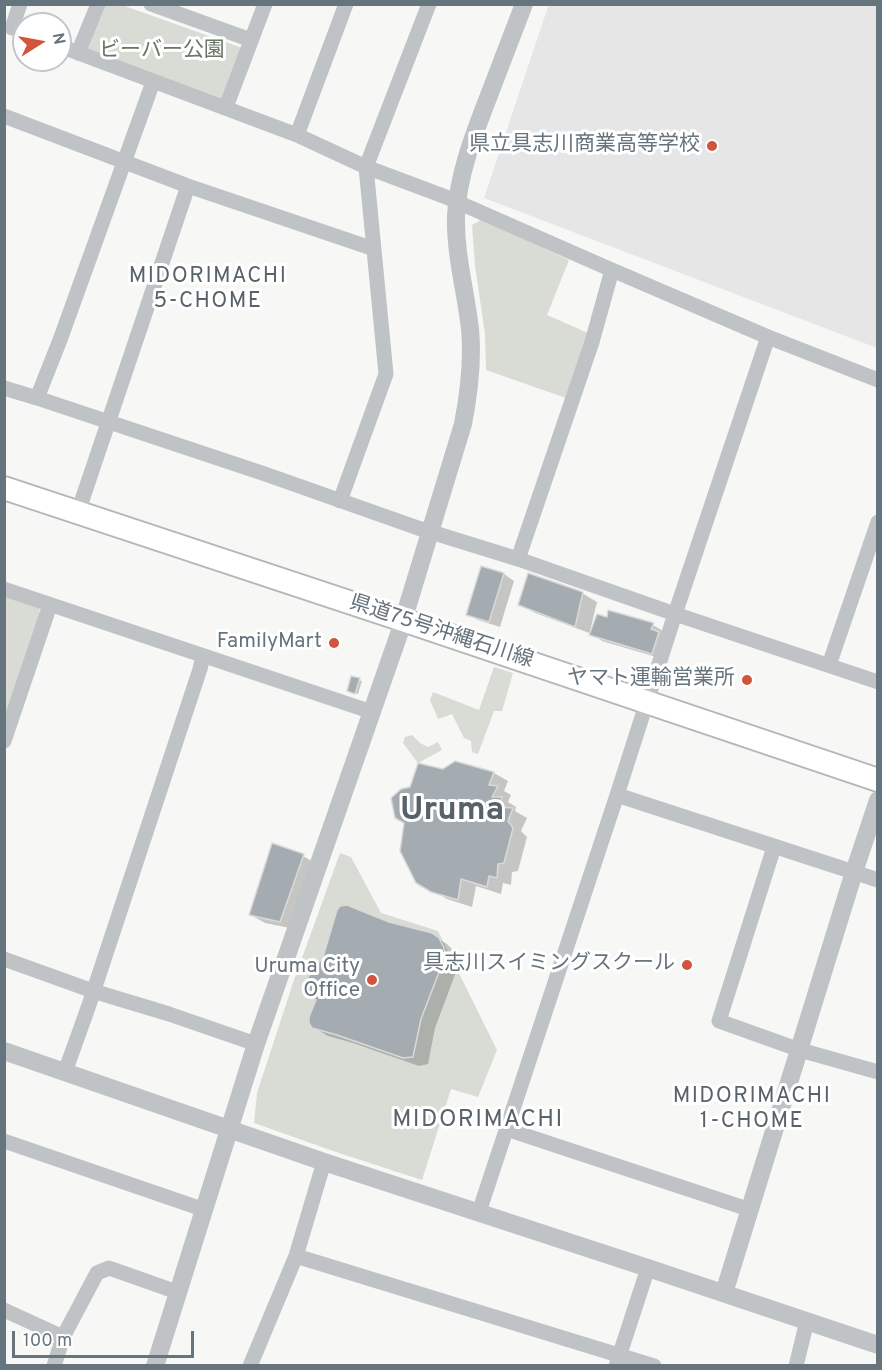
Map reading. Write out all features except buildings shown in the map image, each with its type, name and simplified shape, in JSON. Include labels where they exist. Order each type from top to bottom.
[{"type":"main road","name":"県道75号沖縄石川線","points":[[4,488],[878,780]]},
{"type":"street","points":[[78,53],[98,4]]},
{"type":"street","points":[[151,4],[182,10],[251,40]]},
{"type":"street","points":[[226,107],[265,4]]},
{"type":"street","points":[[297,135],[346,4]]},
{"type":"street","points":[[340,501],[386,374],[366,167],[429,4]]},
{"type":"street","points":[[155,1365],[256,1044],[403,620],[463,424],[471,371],[470,331],[457,242],[456,218],[462,173],[471,141],[524,4]]},
{"type":"street","points":[[72,51],[297,135],[366,167],[458,202],[768,337],[878,380]]},
{"type":"street","points":[[37,398],[153,82]]},
{"type":"street","points":[[4,116],[189,186],[374,249]]},
{"type":"street","points":[[78,512],[189,186]]},
{"type":"street","points":[[518,559],[592,342],[612,270]]},
{"type":"street","points":[[479,1212],[768,337]]},
{"type":"street","points":[[4,388],[108,421],[418,528],[518,559],[878,682]]},
{"type":"street","points":[[829,665],[878,522]]},
{"type":"street","points":[[4,589],[372,712]]},
{"type":"street","points":[[4,741],[50,605]]},
{"type":"street","points":[[65,1072],[203,656]]},
{"type":"street","points":[[617,795],[878,880]]},
{"type":"street","points":[[724,1293],[878,800]]},
{"type":"street","points":[[774,847],[719,1021],[800,1050],[878,1072]]},
{"type":"street","points":[[4,959],[93,991],[256,1044]]},
{"type":"street","points":[[4,1051],[324,1162],[878,1345]]},
{"type":"street","points":[[506,1129],[751,1210]]},
{"type":"street","points":[[4,1141],[205,1210]]},
{"type":"street","points":[[250,1365],[296,1256],[324,1162]]},
{"type":"street","points":[[296,1256],[618,1360],[654,1365]]},
{"type":"street","points":[[54,1365],[63,1337],[97,1273],[109,1268],[177,1292]]},
{"type":"street","points":[[618,1360],[648,1268]]},
{"type":"street","points":[[4,1310],[63,1337]]},
{"type":"street","points":[[796,1365],[807,1321]]},
{"type":"shaded area","points":[[549,4],[877,5],[877,348],[484,198]]},
{"type":"green space","name":"ビーバー公園","points":[[109,4],[122,5],[248,50],[226,107],[84,55],[103,7]]},
{"type":"green space","points":[[483,219],[569,260],[547,315],[588,333],[566,398],[486,370],[485,334],[475,266],[472,225]]},
{"type":"green space","points":[[5,596],[39,608],[41,617],[5,724]]},
{"type":"green space","points":[[494,667],[513,673],[502,711],[494,711],[478,754],[472,752],[471,741],[464,738],[452,714],[438,719],[430,700],[433,692],[479,710]]},
{"type":"green space","points":[[412,735],[428,747],[438,742],[442,750],[418,763],[403,743],[405,737]]},
{"type":"green space","points":[[340,853],[351,857],[381,913],[438,931],[497,1050],[478,1097],[451,1089],[422,1180],[254,1123],[257,1093],[293,983]]},
{"type":"place","name":"県立具志川商業高等学校","points":[[712,146]]},
{"type":"place","name":"FamilyMart","points":[[334,643]]},
{"type":"place","name":"ヤマト運輸営業所","points":[[747,680]]},
{"type":"place","name":"具志川スイミングスクール","points":[[687,965]]},
{"type":"place","name":"Uruma City Office","points":[[372,980]]},
{"type":"district","name":"MIDORIMACHI 5-CHOME","points":[[208,290]]},
{"type":"district","name":"Uruma","points":[[452,812]]},
{"type":"district","name":"MIDORIMACHI 1-CHOME","points":[[752,1110]]},
{"type":"district","name":"MIDORIMACHI","points":[[478,1121]]}]
